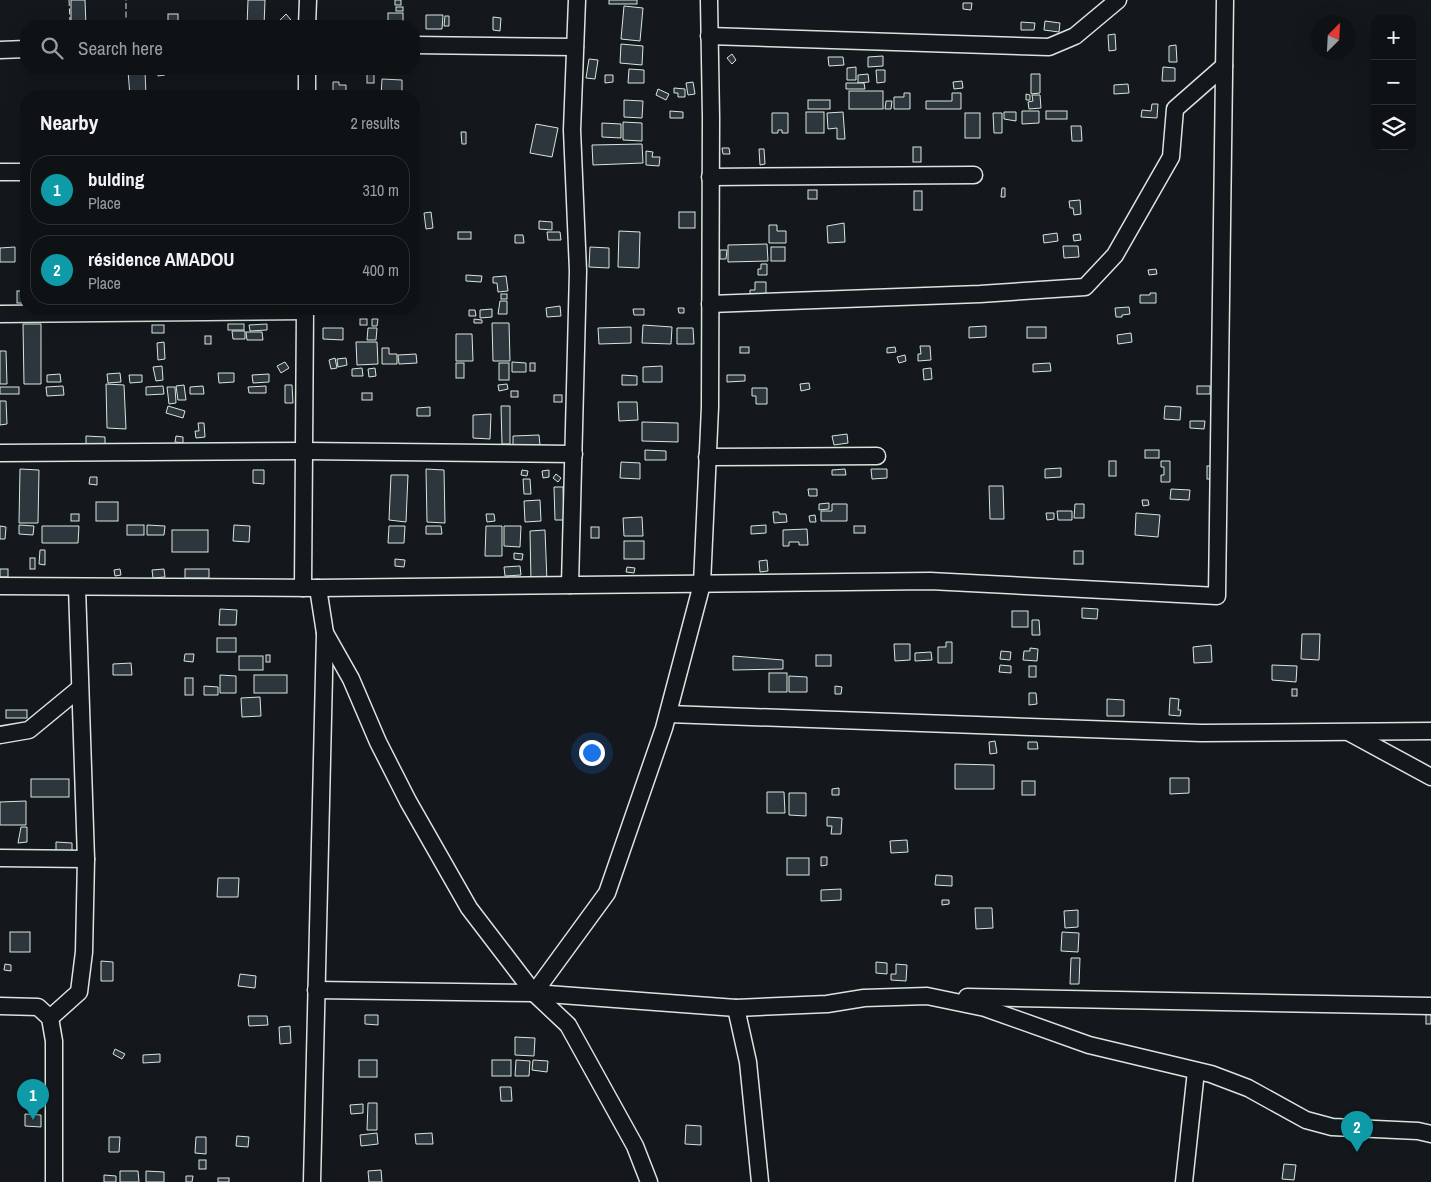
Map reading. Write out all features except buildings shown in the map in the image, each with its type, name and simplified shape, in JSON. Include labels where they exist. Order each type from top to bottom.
[{"type":"street","points":[[307,20],[308,0]]},
{"type":"street","points":[[570,585],[578,271],[572,130],[577,0]]},
{"type":"street","points":[[534,993],[607,893],[668,714],[702,584],[710,407],[709,0]]},
{"type":"street","points":[[709,36],[1049,47],[1075,36],[1099,8],[1118,0]]},
{"type":"street","points":[[0,586],[310,588],[930,581],[1217,596],[1225,0]]},
{"type":"street","points":[[420,45],[575,48]]},
{"type":"street","points":[[0,50],[20,49]]},
{"type":"street","points":[[710,304],[980,294],[1085,287],[1115,255],[1171,157],[1175,109],[1224,66]]},
{"type":"street","points":[[307,75],[307,90]]},
{"type":"street","points":[[0,172],[20,172]]},
{"type":"street","points":[[710,177],[974,174]]},
{"type":"street","points":[[0,314],[20,314]]},
{"type":"street","points":[[305,315],[304,452],[310,588],[325,633],[351,679],[378,742],[408,801],[469,908],[534,993],[568,1025],[634,1146],[649,1182]]},
{"type":"street","points":[[0,453],[304,452],[574,454]]},
{"type":"street","points":[[707,457],[877,456]]},
{"type":"street","points":[[50,1018],[80,992],[84,952],[86,859],[77,586]]},
{"type":"street","points":[[312,1182],[325,633]]},
{"type":"street","points":[[0,736],[29,730],[80,688]]},
{"type":"street","points":[[668,714],[1201,733],[1431,731]]},
{"type":"street","points":[[1348,732],[1431,777]]},
{"type":"street","points":[[0,858],[86,859]]},
{"type":"street","points":[[316,990],[534,993],[736,1008],[827,1004],[864,998],[927,996],[1431,1006]]},
{"type":"street","points":[[927,996],[985,1008],[1089,1045],[1211,1074],[1248,1088],[1306,1120],[1332,1127],[1418,1131],[1431,1134]]},
{"type":"street","points":[[0,1006],[38,1007],[50,1018],[54,1041],[54,1182]]},
{"type":"street","points":[[736,1008],[748,1062],[760,1182]]},
{"type":"street","points":[[1184,1182],[1196,1071]]},
{"type":"fence","points":[[69,0],[70,20]]},
{"type":"fence","points":[[126,0],[126,20]]},
{"type":"place","name":"bulding","points":[[33,1120]]},
{"type":"place","name":"résidence AMADOU","points":[[1357,1152]]}]
